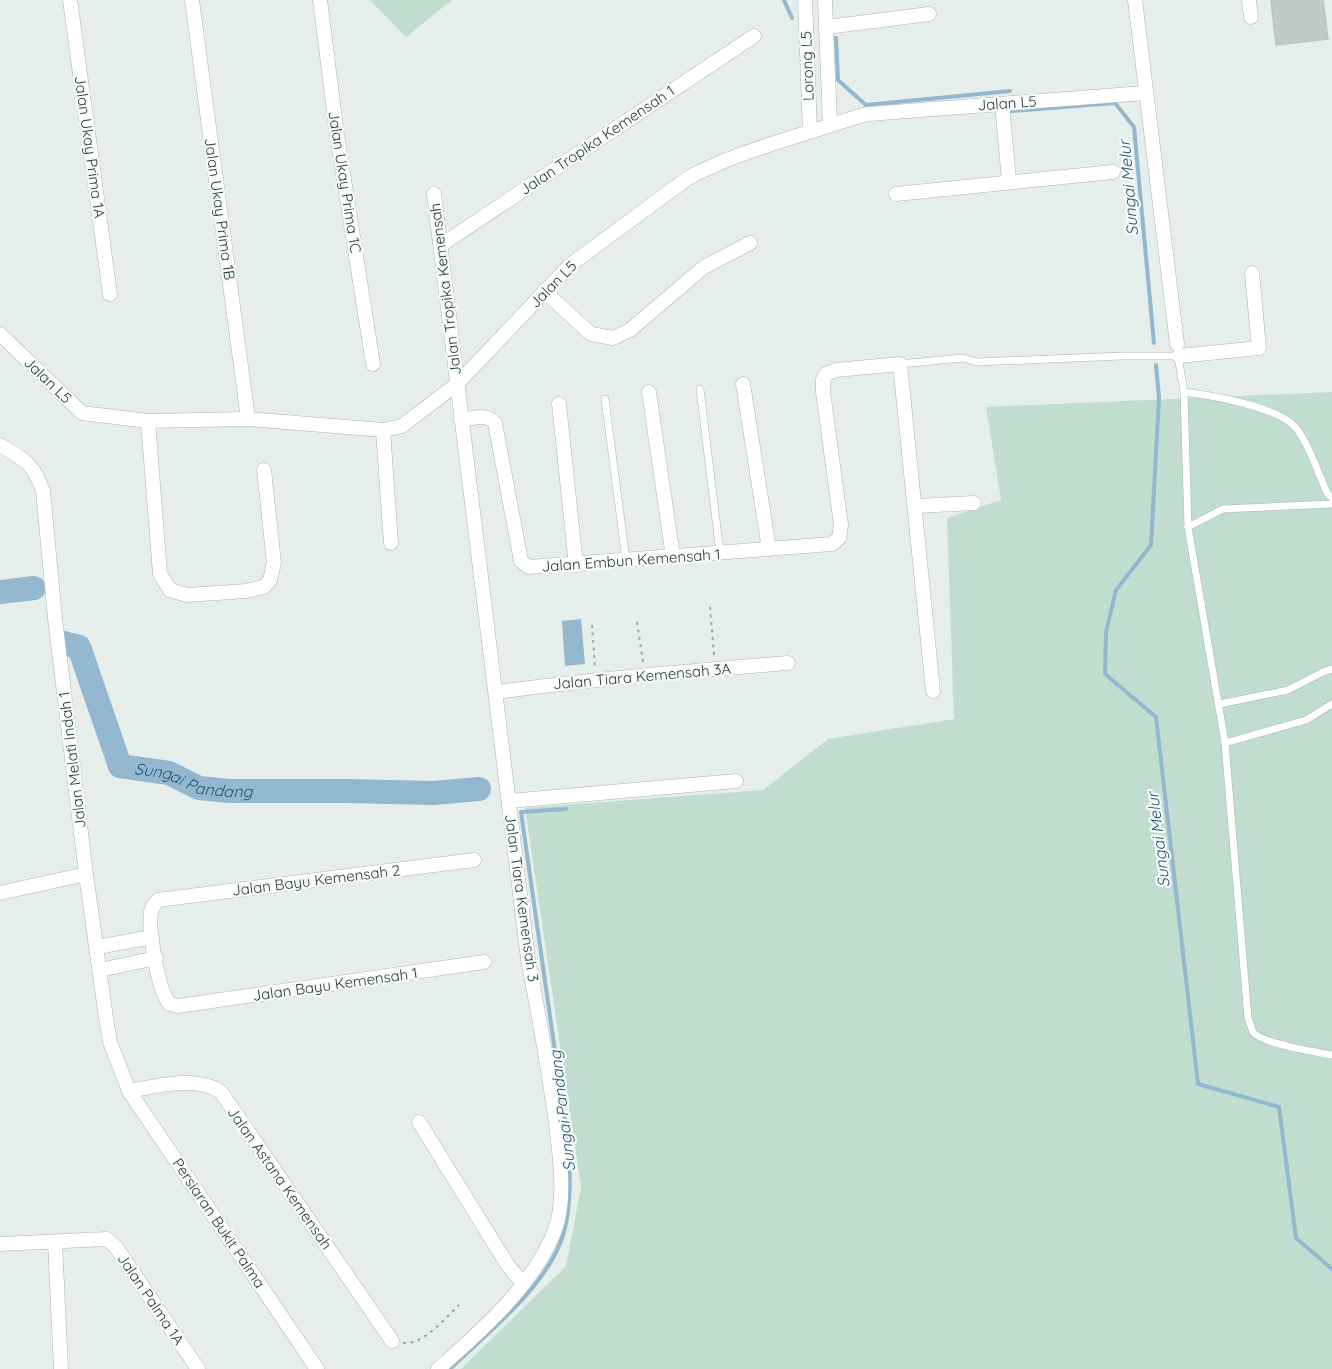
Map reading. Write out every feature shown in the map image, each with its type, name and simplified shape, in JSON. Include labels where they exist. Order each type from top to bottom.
[{"type":"street","name":"Jalan Ukay Prima 1A","points":[[70,0],[110,294]]},
{"type":"street","name":"Jalan Ukay Prima 1B","points":[[192,0],[248,418]]},
{"type":"street","name":"Jalan Ukay Prima 1C","points":[[320,0],[337,135],[374,364]]},
{"type":"street","name":"Lorong L5","points":[[805,0],[810,132]]},
{"type":"street","name":"Lorong L5","points":[[825,0],[830,124]]},
{"type":"street","points":[[1135,0],[1178,350],[1258,348],[1252,273]]},
{"type":"street","points":[[1249,0],[1251,17]]},
{"type":"street","name":"Lorong L5","points":[[827,27],[929,14]]},
{"type":"street","name":"Jalan Tropika Kemensah 1","points":[[441,245],[754,36]]},
{"type":"street","name":"Jalan L5","points":[[0,334],[82,413],[148,421],[248,418],[383,430],[402,426],[457,384],[570,265],[606,237],[688,178],[753,149],[868,114],[1145,93]]},
{"type":"street","points":[[1002,104],[1009,181]]},
{"type":"street","points":[[896,194],[1113,172]]},
{"type":"street","name":"Jalan Tropika Kemensah","points":[[434,194],[457,384]]},
{"type":"street","points":[[544,291],[591,334],[613,338],[630,330],[704,267],[750,243]]},
{"type":"street","points":[[900,364],[933,691]]},
{"type":"street","name":"Jalan Embun Kemensah 1","points":[[461,420],[482,416],[490,418],[495,423],[520,561],[529,567],[673,558],[720,552],[832,544],[839,538],[840,532],[823,380],[826,374],[836,370],[900,364]]},
{"type":"street","name":"Jalan Tiara Kemensah 3","points":[[438,1369],[472,1339],[523,1284],[544,1254],[556,1228],[561,1193],[560,1157],[549,1076],[528,959],[497,692],[457,384]]},
{"type":"street","points":[[743,384],[769,549]]},
{"type":"street","points":[[649,392],[673,558]]},
{"type":"street","points":[[559,404],[576,565]]},
{"type":"street","points":[[148,421],[160,574],[170,590],[187,595],[246,591],[264,587],[270,579],[274,563],[264,470]]},
{"type":"street","points":[[383,430],[391,543]]},
{"type":"street","name":"Jalan Melati Indah 1","points":[[0,445],[26,460],[37,474],[43,491],[86,874],[110,1042],[129,1091]]},
{"type":"street","points":[[916,506],[974,503]]},
{"type":"street","name":"Jalan Tiara Kemensah 3A","points":[[497,692],[645,674],[788,663]]},
{"type":"street","points":[[509,801],[736,781]]},
{"type":"street","name":"Jalan Bayu Kemensah 2","points":[[152,937],[151,910],[158,900],[474,860]]},
{"type":"street","points":[[0,893],[86,874]]},
{"type":"street","points":[[97,947],[152,937],[156,958],[100,970]]},
{"type":"street","name":"Jalan Bayu Kemensah 1","points":[[156,958],[165,999],[170,1004],[186,1006],[484,962]]},
{"type":"street","name":"Jalan Astana Kemensah","points":[[129,1091],[166,1084],[201,1084],[221,1092],[392,1341]]},
{"type":"street","name":"Persiaran Bukit Palma","points":[[129,1091],[317,1369]]},
{"type":"street","points":[[419,1122],[507,1264],[523,1284]]},
{"type":"street","name":"Jalan Palma 1A","points":[[55,1242],[107,1239],[116,1247],[198,1369]]},
{"type":"street","points":[[0,1244],[55,1242],[61,1369]]},
{"type":"lane","points":[[900,364],[963,358],[977,362],[1122,356],[1178,350],[1184,392],[1188,527],[1225,743],[1248,1018],[1253,1031],[1267,1040],[1332,1055]]},
{"type":"lane","points":[[700,389],[720,552]]},
{"type":"lane","points":[[1184,392],[1225,399],[1284,417],[1298,431],[1327,493],[1332,498]]},
{"type":"lane","points":[[605,399],[626,560]]},
{"type":"lane","points":[[1188,527],[1223,509],[1332,504]]},
{"type":"lane","points":[[1220,704],[1288,690],[1332,669]]},
{"type":"lane","points":[[1225,743],[1306,720],[1332,704]]},
{"type":"path","points":[[710,607],[715,669]]},
{"type":"path","points":[[637,622],[645,674]]},
{"type":"path","points":[[592,625],[595,679]]},
{"type":"path","points":[[392,1341],[408,1343],[423,1338],[459,1305]]},
{"type":"green space","points":[[370,0],[452,0],[406,37]]},
{"type":"green space","points":[[1332,392],[1332,1369],[461,1369],[566,1266],[581,1187],[525,808],[763,790],[828,739],[954,719],[947,518],[1001,500],[986,407]]},
{"type":"water","points":[[581,619],[585,664],[565,666],[562,621]]},
{"type":"building","points":[[1271,0],[1323,0],[1328,39],[1276,45]]},
{"type":"waterway","name":"Sungai Melur","points":[[784,0],[792,18]]},
{"type":"waterway","name":"Sungai Melur","points":[[836,38],[838,80],[866,105],[1010,91]]},
{"type":"waterway","name":"Sungai Melur","points":[[1012,111],[1115,103],[1134,127],[1154,343]]},
{"type":"waterway","name":"Sungai Melur","points":[[1156,365],[1159,398],[1151,545],[1116,590],[1106,632],[1105,674],[1156,717],[1198,1084],[1279,1107],[1296,1238],[1332,1269]]},
{"type":"waterway","name":"Sungai Pandang","points":[[0,592],[34,588]]},
{"type":"waterway","name":"Sungai Pandang","points":[[63,643],[79,647],[120,766],[169,773],[199,788],[229,791],[433,793],[479,789]]},
{"type":"waterway","name":"Sungai Pandang","points":[[450,1369],[533,1287],[558,1248],[565,1228],[570,1180],[569,1150],[521,812],[566,809]]}]
